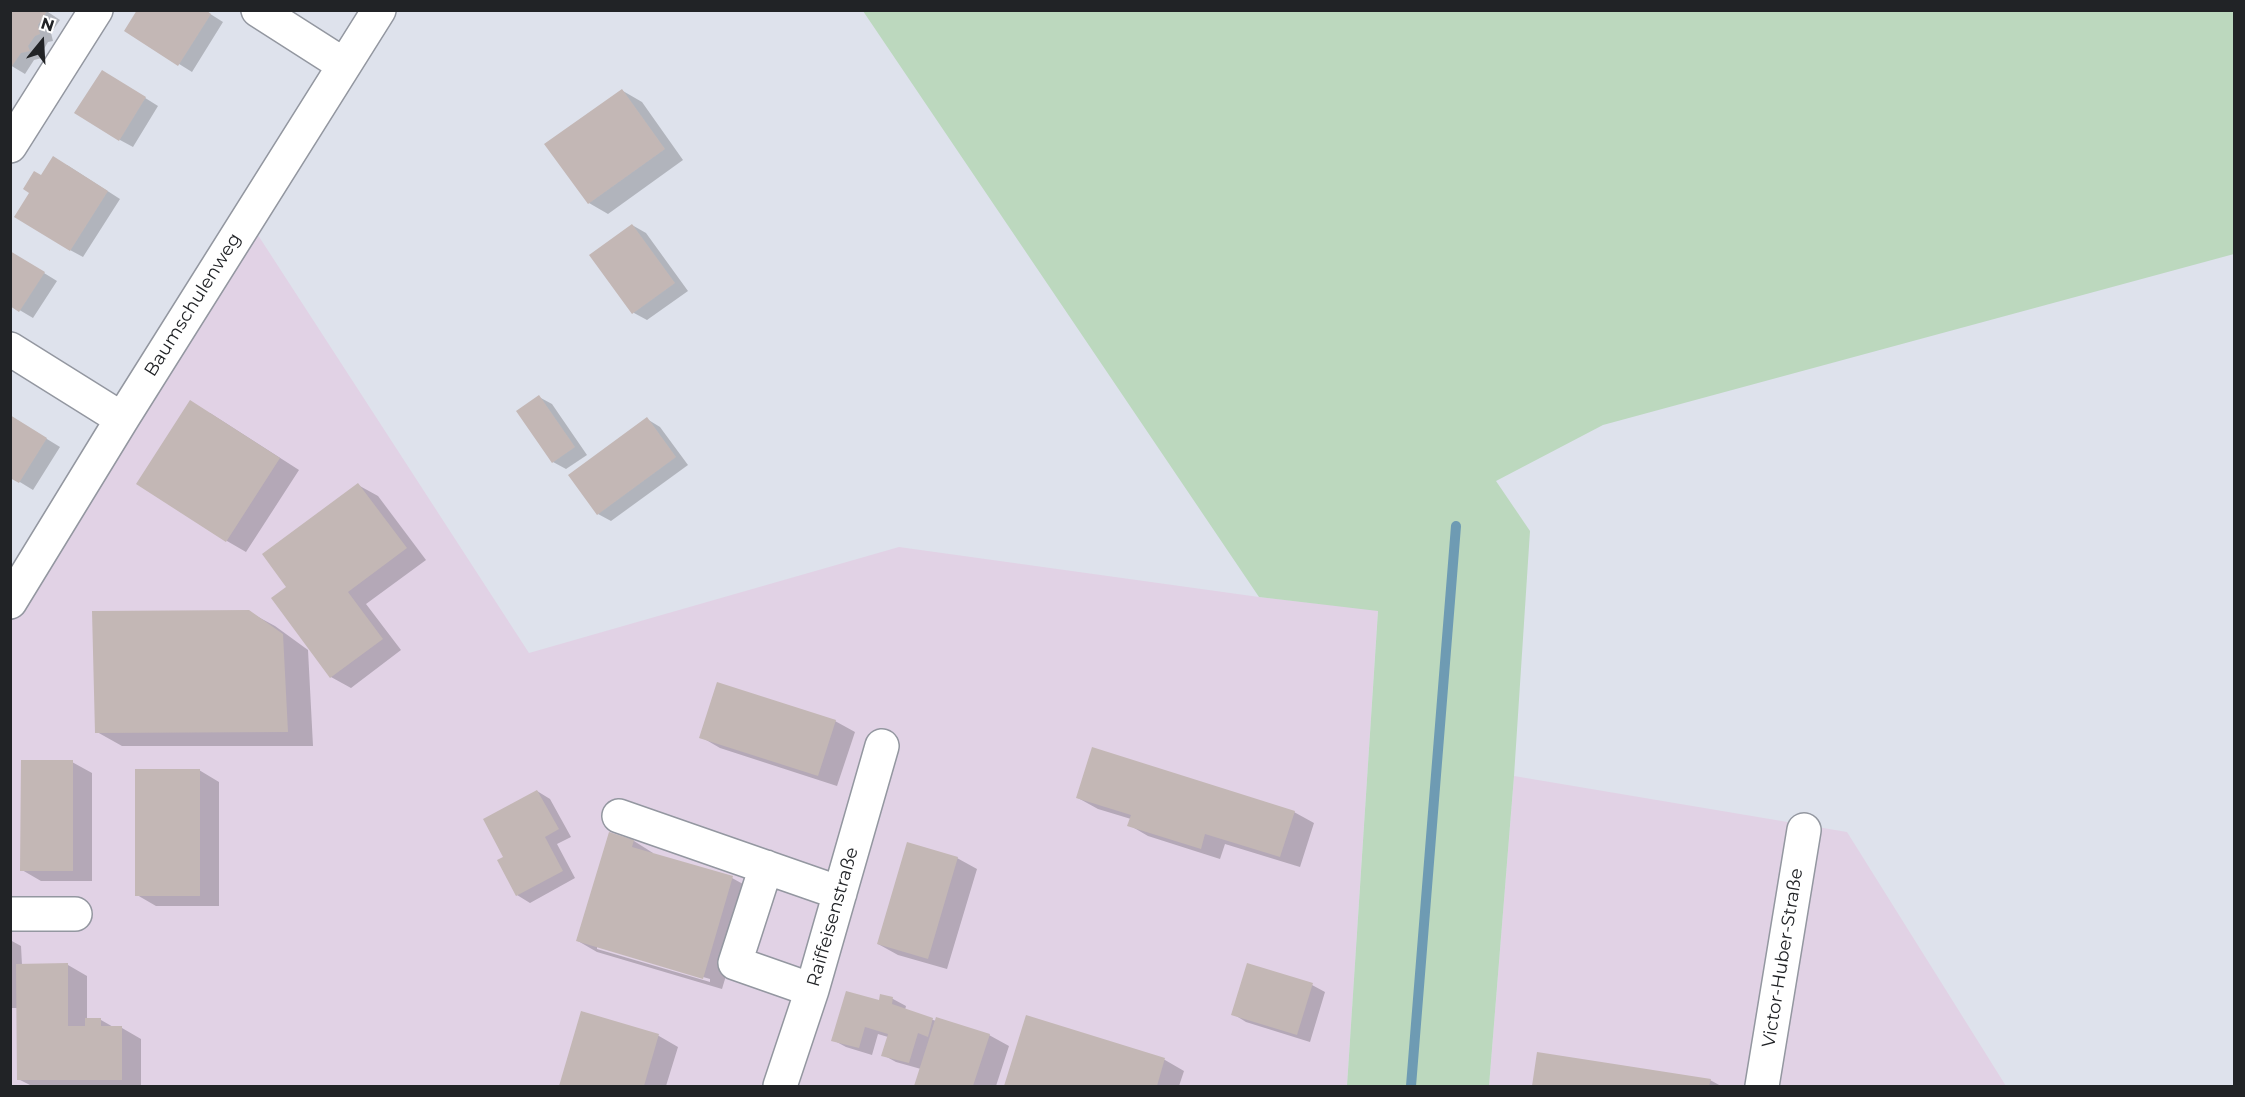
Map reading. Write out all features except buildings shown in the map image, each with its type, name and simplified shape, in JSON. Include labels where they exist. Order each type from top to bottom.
[{"type":"street","points":[[10,146],[96,10]]},
{"type":"street","points":[[258,10],[344,65]]},
{"type":"street","name":"Baumschulenweg","points":[[10,602],[379,10]]},
{"type":"street","points":[[10,349],[122,419]]},
{"type":"street","name":"Raiffeisenstraße","points":[[780,1086],[812,990],[882,746]]},
{"type":"street","points":[[619,816],[840,893]]},
{"type":"street","name":"Victor-Huber-Straße","points":[[1762,1086],[1804,830]]},
{"type":"street","points":[[766,867],[735,963],[812,990]]},
{"type":"street","points":[[10,914],[75,914]]},
{"type":"shaded area","points":[[256,232],[529,653],[899,547],[1259,597],[1378,610],[1347,1086],[11,1086],[10,618]]},
{"type":"shaded area","points":[[1514,776],[1847,832],[2006,1086],[1489,1086]]},
{"type":"green space","points":[[863,11],[2234,11],[2234,254],[1603,425],[1496,481],[1530,531],[1514,776],[1489,1086],[1347,1086],[1378,611],[1259,597]]},
{"type":"waterway","points":[[1411,1086],[1456,526]]}]
